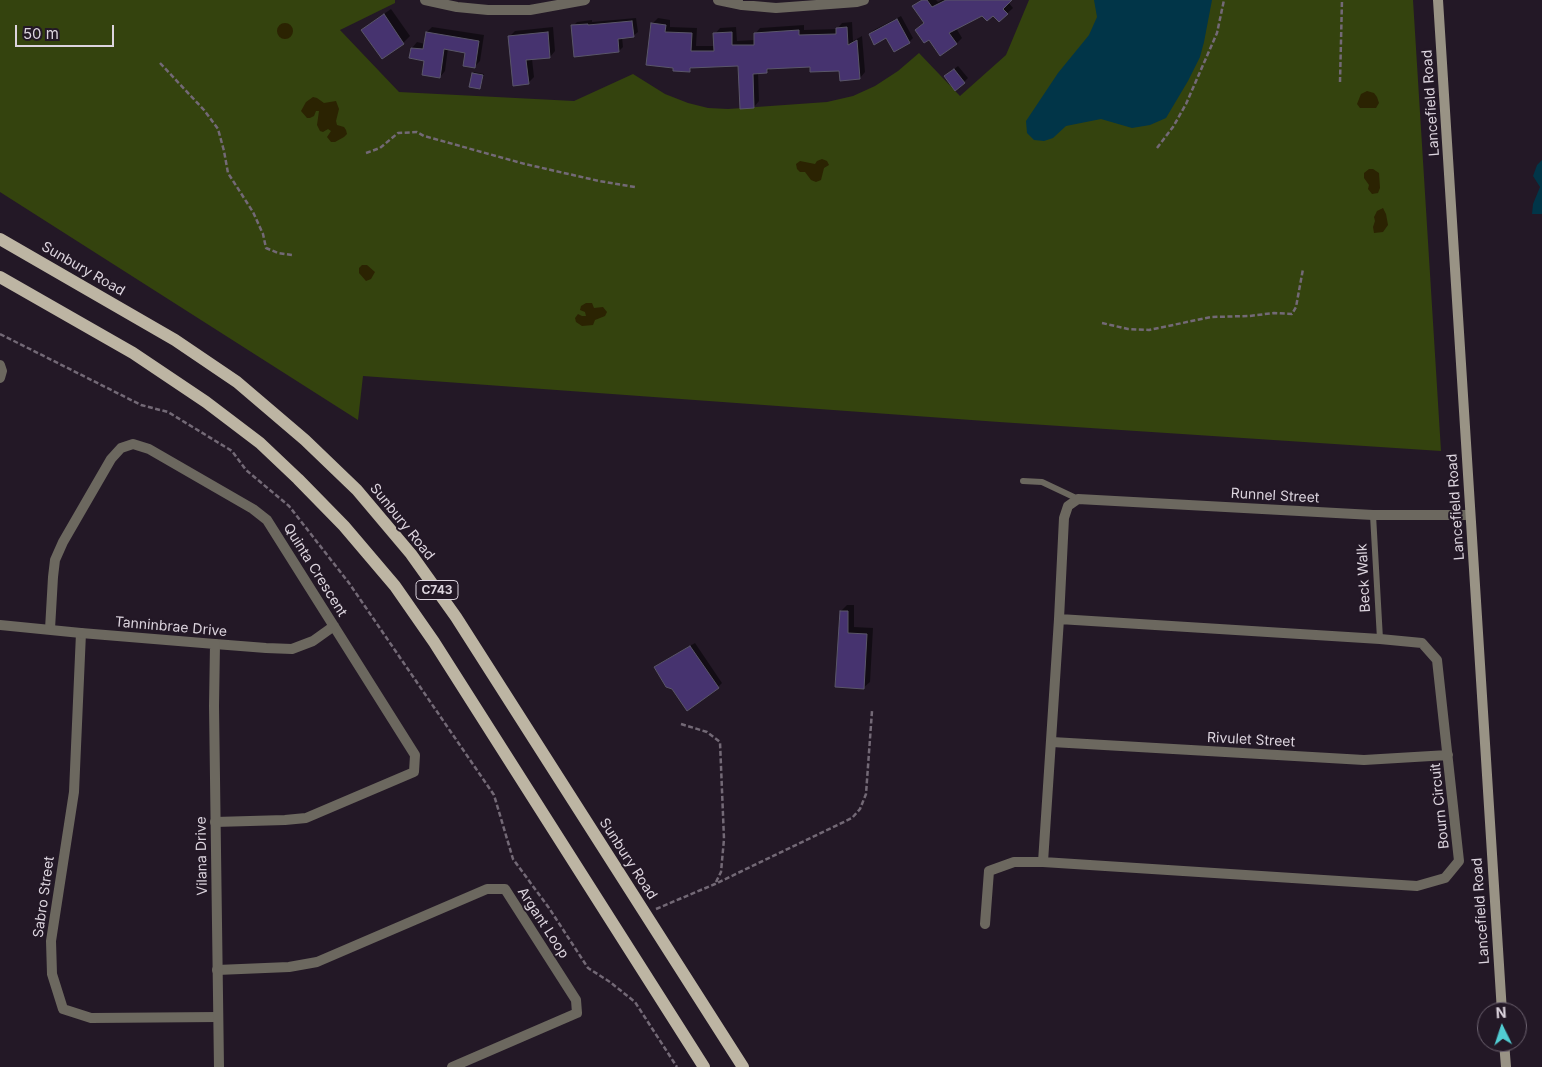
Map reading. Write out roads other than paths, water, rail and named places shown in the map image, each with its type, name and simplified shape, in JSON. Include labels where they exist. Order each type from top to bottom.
[{"type":"main road","name":"Lancefield Road","points":[[1438,0],[1501,1002]]},
{"type":"main road","name":"Sunbury Road","points":[[0,239],[174,340],[237,382],[305,440],[357,490],[411,554],[456,617],[743,1067]]},
{"type":"main road","name":"C743","points":[[0,277],[133,353],[206,402],[260,443],[344,526],[395,586],[434,642],[704,1067]]},
{"type":"main road","points":[[1505,1052],[1506,1067]]},
{"type":"street","points":[[425,0],[457,7],[488,10],[530,10],[585,0]]},
{"type":"street","points":[[718,0],[776,8],[864,0]]},
{"type":"street","points":[[0,365],[2,371],[0,378]]},
{"type":"street","name":"Quinta Crescent","points":[[50,629],[55,560],[63,542],[111,458],[120,448],[133,444],[149,449],[252,509],[267,520],[415,755],[414,772],[306,818],[216,822]]},
{"type":"street","points":[[1043,862],[1052,742],[1064,518],[1068,506],[1078,500]]},
{"type":"street","name":"Runnel Street","points":[[1078,500],[1373,515],[1470,515]]},
{"type":"street","name":"Bourn Circuit","points":[[985,924],[990,871],[1014,862],[1043,862],[1417,886],[1445,878],[1459,862],[1437,660],[1422,643],[1059,619]]},
{"type":"street","name":"Tanninbrae Drive","points":[[0,625],[292,649],[312,641],[334,626]]},
{"type":"street","name":"Sabro Street","points":[[81,633],[74,792],[51,941],[52,974],[63,1009],[91,1018],[218,1017]]},
{"type":"street","name":"Vilana Drive","points":[[215,644],[219,1067]]},
{"type":"street","name":"Rivulet Street","points":[[1052,742],[1364,760],[1448,755]]},
{"type":"street","name":"Argant Loop","points":[[217,970],[289,967],[317,962],[487,890],[505,889],[576,1000],[577,1013],[452,1067]]},
{"type":"lane","name":"Runnel Street","points":[[1023,481],[1042,482],[1078,500]]},
{"type":"lane","name":"Beck Walk","points":[[1373,515],[1380,639]]},
{"type":"water","points":[[1094,0],[1212,0],[1200,57],[1166,118],[1150,125],[1132,128],[1101,119],[1066,126],[1053,138],[1044,141],[1034,140],[1027,133],[1026,121],[1058,73],[1089,35],[1097,17]]},
{"type":"water","points":[[1542,160],[1542,214],[1532,214],[1533,204],[1540,187],[1533,176],[1537,165]]}]
